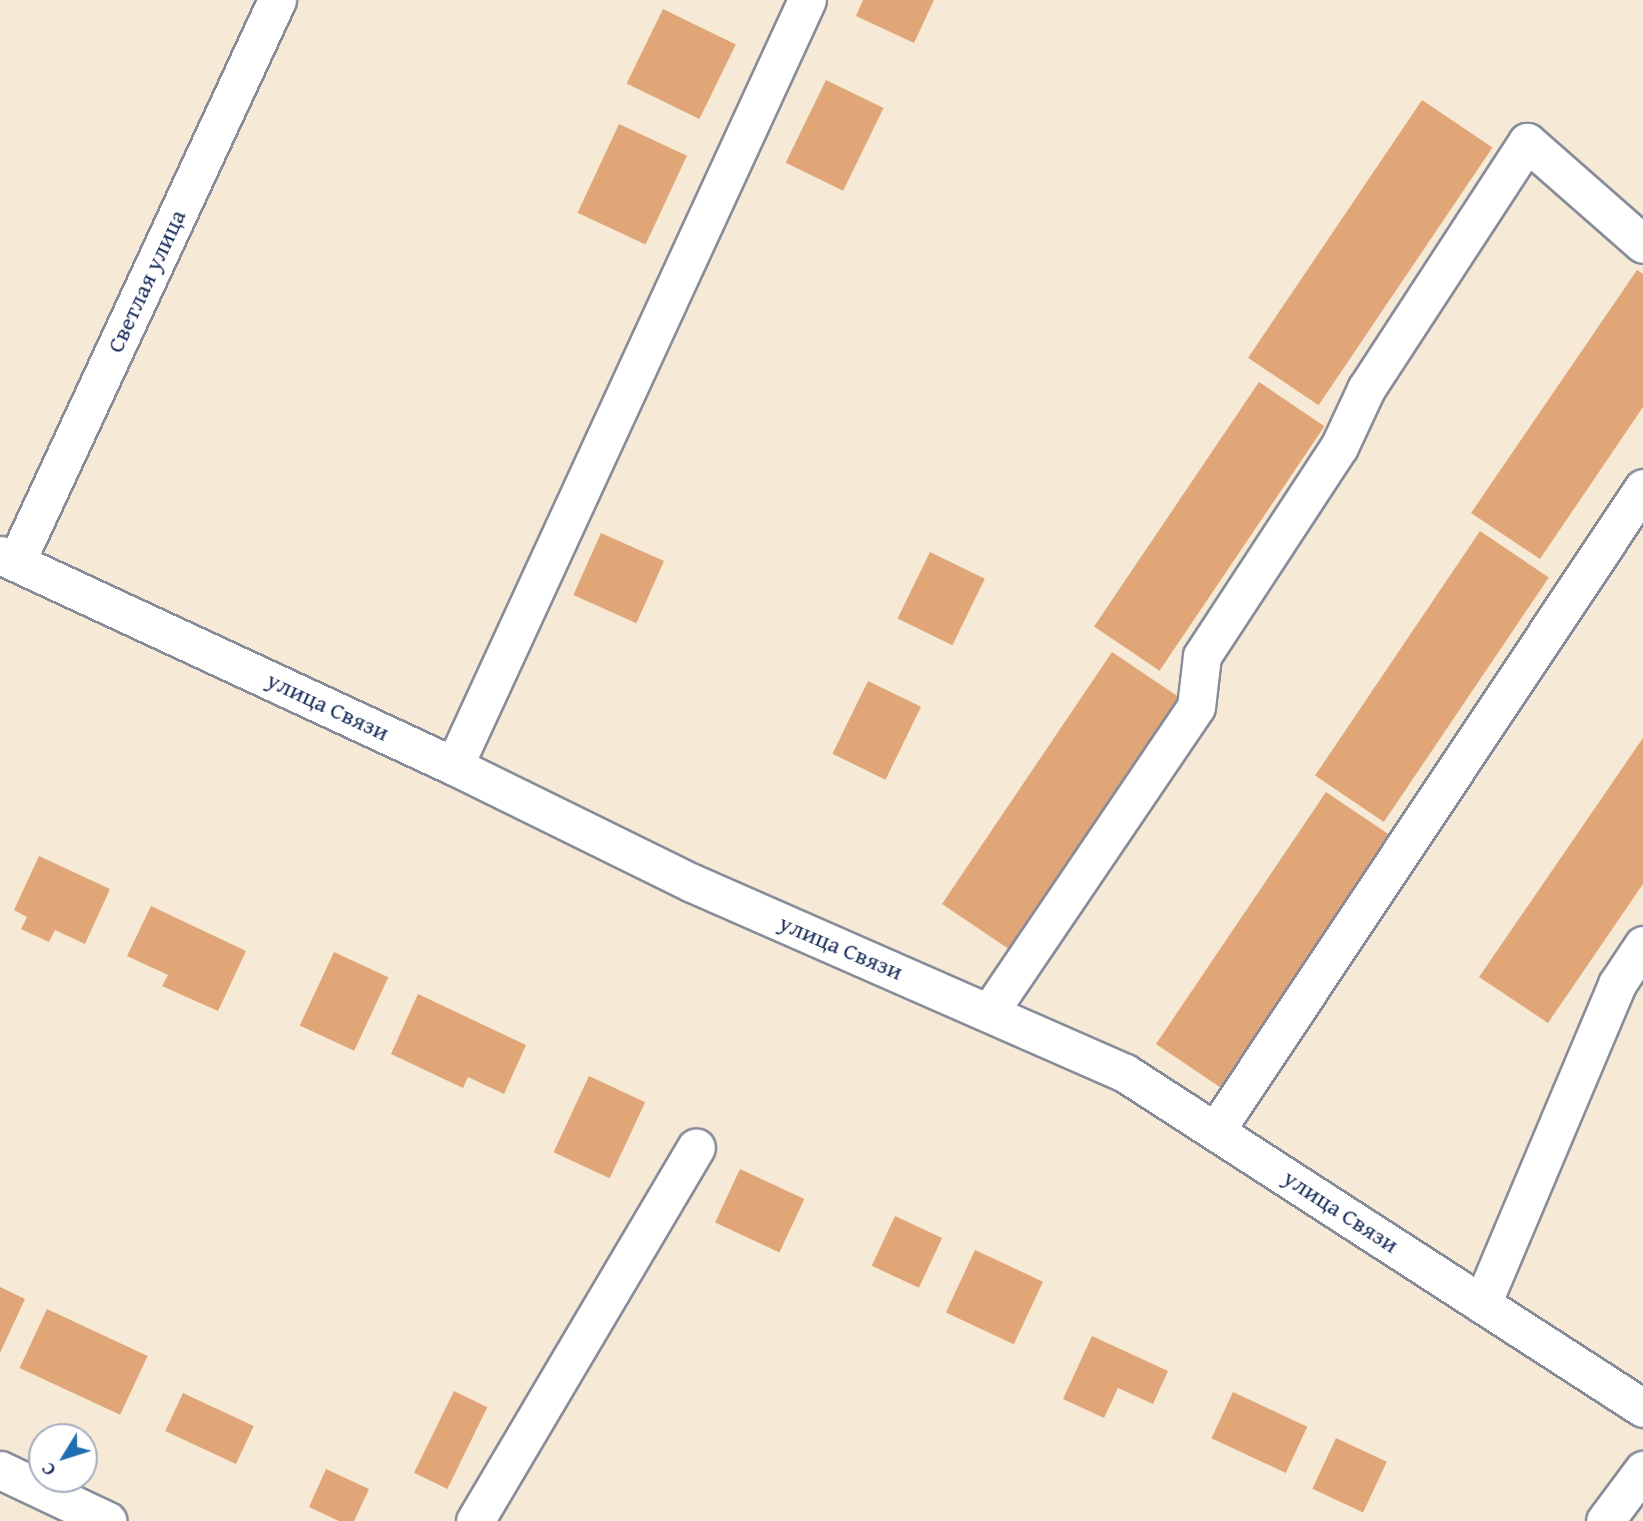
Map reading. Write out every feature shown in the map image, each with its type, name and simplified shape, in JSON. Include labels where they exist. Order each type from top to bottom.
[{"type":"street","name":"Светлая улица","points":[[8,559],[277,0]]},
{"type":"street","points":[[454,766],[807,0]]},
{"type":"street","points":[[990,1011],[1196,707],[1202,656],[1339,447],[1366,389],[1527,142],[1643,244]]},
{"type":"street","points":[[1216,1130],[1643,488]]},
{"type":"street","name":"улица Связи","points":[[8,559],[454,766],[692,883],[990,1011],[1125,1073],[1643,1408]]},
{"type":"street","points":[[1482,1304],[1617,985],[1643,945]]},
{"type":"street","points":[[474,1521],[696,1148]]},
{"type":"street","points":[[1605,1521],[1643,1470]]},
{"type":"street","points":[[0,1471],[108,1521]]},
{"type":"building","points":[[863,0],[934,0],[914,43],[856,16]]},
{"type":"building","points":[[663,9],[736,45],[699,119],[627,84]]},
{"type":"building","points":[[826,80],[884,108],[843,191],[786,163]]},
{"type":"building","points":[[1422,100],[1492,148],[1319,405],[1248,358]]},
{"type":"building","points":[[619,124],[687,156],[646,245],[578,213]]},
{"type":"building","points":[[1637,270],[1643,274],[1643,407],[1540,559],[1471,513]]},
{"type":"building","points":[[1259,382],[1324,426],[1160,671],[1094,627]]},
{"type":"building","points":[[1480,531],[1549,577],[1384,822],[1315,776]]},
{"type":"building","points":[[601,533],[664,561],[636,623],[573,595]]},
{"type":"building","points":[[930,552],[985,579],[952,645],[898,619]]},
{"type":"building","points":[[1112,652],[1179,697],[1009,949],[942,904]]},
{"type":"building","points":[[868,681],[921,707],[886,780],[832,754]]},
{"type":"building","points":[[1643,738],[1643,884],[1548,1023],[1479,977]]},
{"type":"building","points":[[1326,792],[1392,837],[1222,1089],[1156,1044]]},
{"type":"building","points":[[39,856],[110,889],[85,944],[55,930],[49,942],[21,929],[27,917],[14,910]]},
{"type":"building","points":[[151,906],[246,951],[218,1011],[162,986],[168,975],[127,956]]},
{"type":"building","points":[[334,952],[388,977],[354,1051],[300,1025]]},
{"type":"building","points":[[418,994],[526,1045],[504,1094],[468,1077],[463,1088],[391,1054]]},
{"type":"building","points":[[589,1076],[645,1102],[610,1178],[554,1152]]},
{"type":"building","points":[[740,1169],[804,1199],[779,1252],[715,1222]]},
{"type":"building","points":[[895,1216],[942,1238],[919,1288],[872,1266]]},
{"type":"building","points":[[975,1250],[1043,1282],[1014,1344],[946,1313]]},
{"type":"building","points":[[0,1287],[25,1299],[0,1353]]},
{"type":"building","points":[[47,1309],[148,1356],[120,1415],[20,1368]]},
{"type":"building","points":[[1092,1336],[1168,1371],[1153,1404],[1118,1388],[1104,1418],[1063,1399]]},
{"type":"building","points":[[454,1391],[487,1407],[447,1489],[414,1473]]},
{"type":"building","points":[[1233,1392],[1307,1427],[1286,1473],[1211,1438]]},
{"type":"building","points":[[183,1393],[254,1426],[236,1464],[165,1431]]},
{"type":"building","points":[[1336,1438],[1387,1462],[1363,1512],[1312,1489]]},
{"type":"building","points":[[326,1469],[369,1489],[354,1521],[339,1521],[309,1507]]}]
